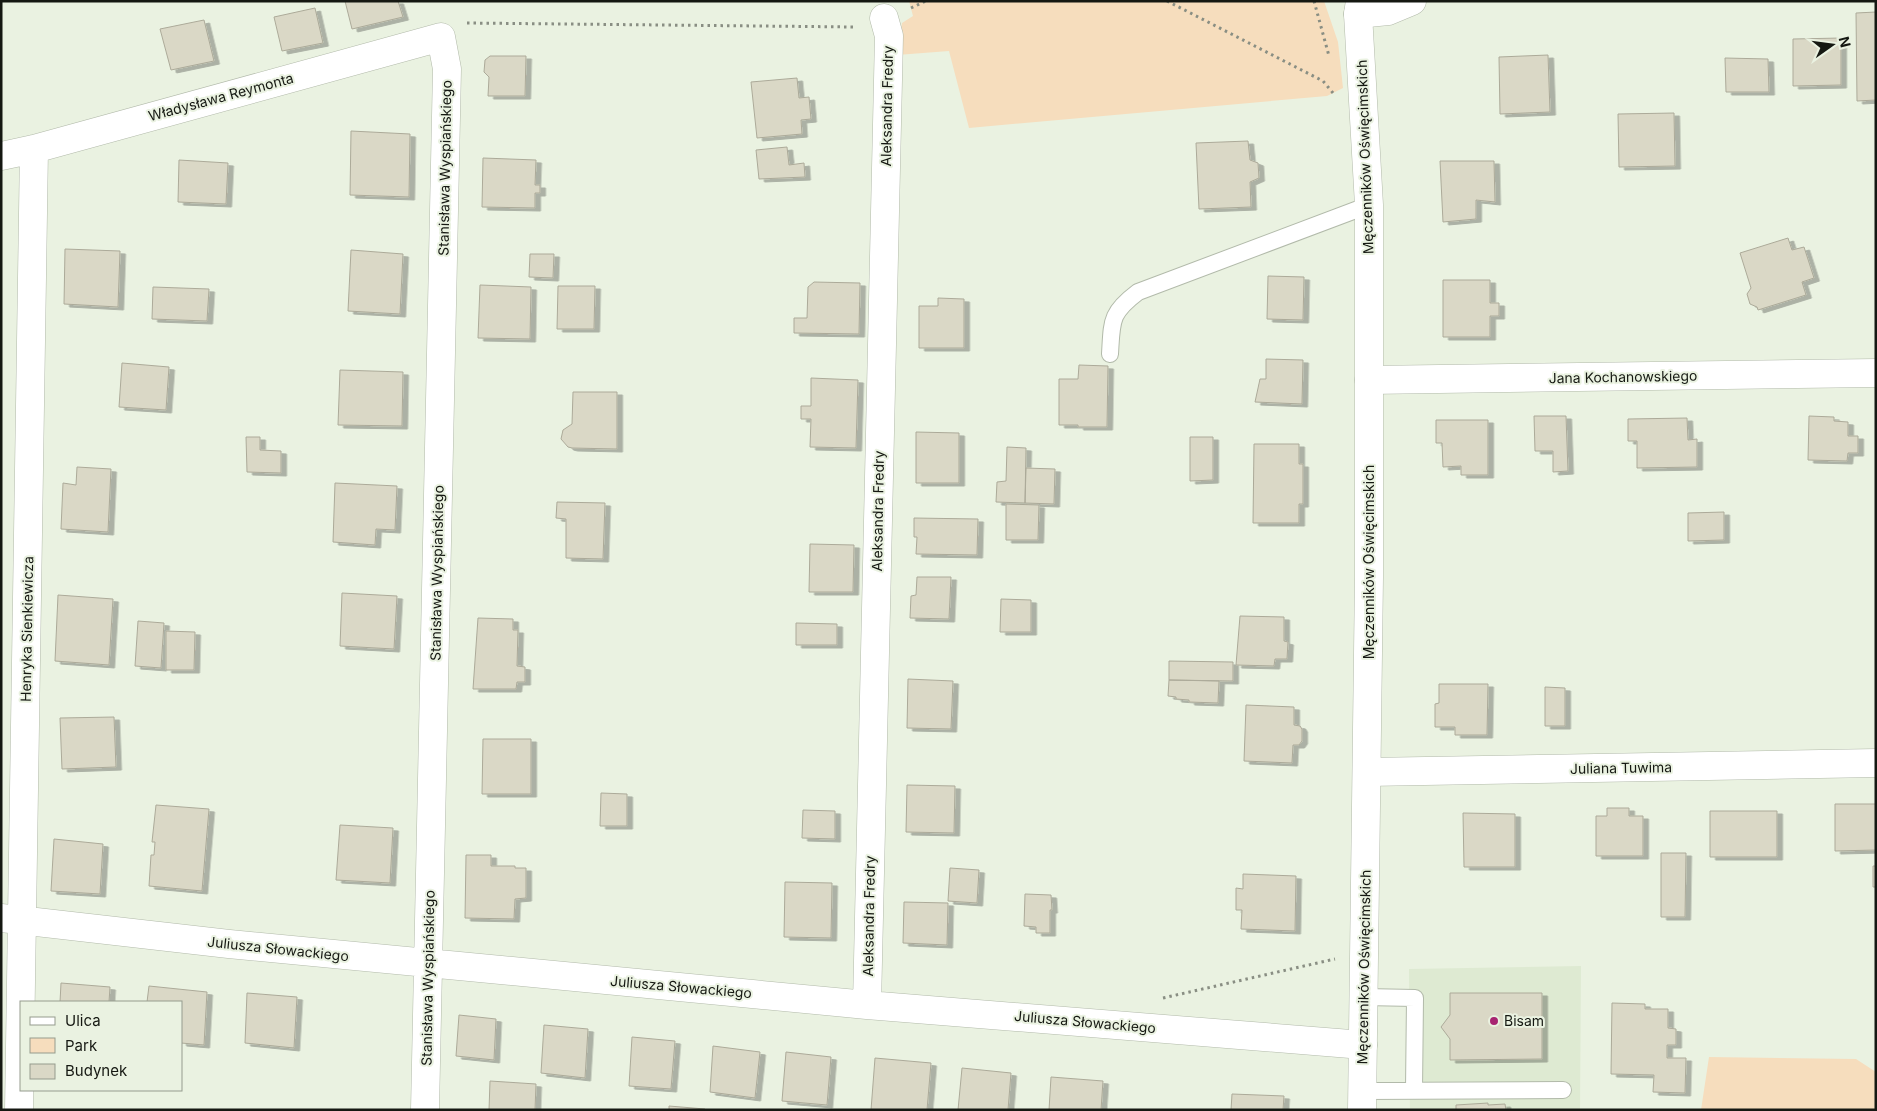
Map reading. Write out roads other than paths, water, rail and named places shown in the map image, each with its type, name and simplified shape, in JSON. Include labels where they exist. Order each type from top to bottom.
[{"type":"street","points":[[1356,6],[1388,11],[1412,1]]},
{"type":"street","name":"Męczenników Oświęcimskich","points":[[1356,6],[1369,205],[1370,380],[1362,1100]]},
{"type":"street","name":"Aleksandra Fredry","points":[[867,1005],[889,36],[884,18]]},
{"type":"street","name":"Władysława Reymonta","points":[[1,156],[34,149],[441,37]]},
{"type":"street","name":"Stanisława Wyspiańskiego","points":[[425,1110],[447,79],[441,37]]},
{"type":"street","name":"Henryka Sienkiewicza","points":[[19,1110],[12,920],[34,149]]},
{"type":"street","name":"Jana Kochanowskiego","points":[[1370,380],[1876,373]]},
{"type":"street","name":"Juliana Tuwima","points":[[1367,772],[1876,763]]},
{"type":"street","name":"Juliusza Słowackiego","points":[[12,920],[229,944],[867,1005],[1362,1045]]},
{"type":"lane","points":[[1110,354],[1112,320],[1126,301],[1138,292],[1369,205]]},
{"type":"lane","points":[[1364,997],[1415,998],[1414,1090]]},
{"type":"lane","points":[[1362,1100],[1414,1090],[1562,1090]]},
{"type":"place","name":"Bisam","points":[[1494,1021]]}]
